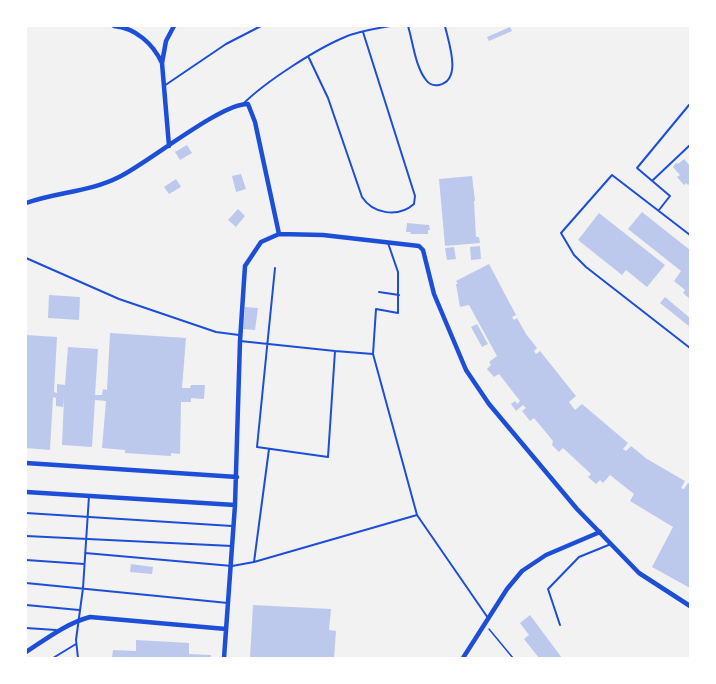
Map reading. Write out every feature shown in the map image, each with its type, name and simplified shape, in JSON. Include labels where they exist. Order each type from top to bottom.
[{"type":"street","points":[[114,26],[135,26]]},
{"type":"street","points":[[169,146],[162,63],[166,41],[174,26]]},
{"type":"street","points":[[124,27],[148,42],[162,63]]},
{"type":"street","points":[[26,203],[114,180],[215,117],[243,104],[248,104],[255,122],[279,234]]},
{"type":"street","points":[[224,658],[236,505],[240,335],[245,266],[261,242],[279,234],[419,246],[423,250],[434,294],[466,370],[489,404],[577,509],[639,573],[690,606]]},
{"type":"street","points":[[26,463],[237,477]]},
{"type":"street","points":[[26,492],[236,505]]},
{"type":"street","points":[[463,658],[507,589],[522,570],[546,555],[600,532]]},
{"type":"street","points":[[26,652],[80,619],[96,617],[226,629]]},
{"type":"lane","points":[[164,86],[226,44],[261,26]]},
{"type":"lane","points":[[243,104],[255,92],[346,37],[390,26]]},
{"type":"lane","points":[[408,26],[426,80],[432,85],[441,85],[451,74],[454,64],[445,26]]},
{"type":"lane","points":[[309,58],[328,98],[367,206],[385,213],[409,209],[414,204],[415,196],[363,32]]},
{"type":"lane","points":[[658,210],[670,196],[636,168],[689,105]]},
{"type":"lane","points":[[652,181],[690,145]]},
{"type":"lane","points":[[690,235],[612,175],[561,233],[574,255],[585,267],[690,348]]},
{"type":"lane","points":[[388,243],[398,272],[398,312],[376,309],[374,354],[417,515],[489,619]]},
{"type":"lane","points":[[26,258],[119,299],[216,332],[240,335]]},
{"type":"lane","points":[[275,268],[257,447],[328,457],[335,351]]},
{"type":"lane","points":[[379,292],[399,295]]},
{"type":"lane","points":[[240,341],[374,354]]},
{"type":"lane","points":[[254,562],[269,449]]},
{"type":"lane","points":[[78,658],[76,644],[83,588],[89,496]]},
{"type":"lane","points":[[26,513],[234,526]]},
{"type":"lane","points":[[85,554],[232,566],[254,562],[417,515]]},
{"type":"lane","points":[[26,536],[233,546]]},
{"type":"lane","points":[[560,625],[548,589],[579,557],[611,544]]},
{"type":"lane","points":[[26,560],[84,564]]},
{"type":"lane","points":[[26,583],[228,603]]},
{"type":"lane","points":[[26,605],[81,610]]},
{"type":"lane","points":[[26,628],[59,631]]},
{"type":"lane","points":[[53,658],[76,644]]},
{"type":"path","points":[[485,625],[513,658]]},
{"type":"building","points":[[510,27],[512,31],[489,41],[487,37]]},
{"type":"building","points":[[187,145],[192,153],[180,160],[175,152]]},
{"type":"building","points":[[684,159],[690,166],[688,185],[686,183],[684,185],[677,177],[680,175],[673,167]]},
{"type":"building","points":[[241,174],[246,189],[236,192],[232,176]]},
{"type":"building","points":[[472,176],[476,237],[479,237],[480,243],[445,246],[439,179]]},
{"type":"building","points":[[176,179],[181,187],[169,194],[164,187]]},
{"type":"building","points":[[238,209],[245,216],[236,227],[228,220]]},
{"type":"building","points":[[642,212],[690,250],[690,299],[683,293],[685,290],[674,281],[681,271],[628,229]]},
{"type":"building","points":[[599,213],[665,265],[647,287],[626,270],[622,275],[578,240]]},
{"type":"building","points":[[407,223],[429,225],[430,230],[428,234],[410,234],[411,232],[406,232]]},
{"type":"building","points":[[480,246],[481,259],[471,260],[470,247]]},
{"type":"building","points":[[454,247],[456,259],[447,260],[445,248]]},
{"type":"building","points":[[489,264],[516,315],[512,317],[514,320],[517,318],[537,348],[534,351],[536,354],[540,351],[576,396],[569,402],[575,410],[582,404],[628,443],[623,449],[626,451],[631,446],[647,459],[685,481],[681,488],[684,489],[688,483],[690,484],[690,588],[652,567],[673,527],[630,501],[634,494],[610,475],[603,483],[600,480],[596,484],[588,477],[591,474],[563,448],[559,452],[552,445],[553,441],[534,418],[530,421],[522,411],[526,408],[523,405],[516,411],[511,404],[515,401],[517,404],[520,401],[499,374],[494,377],[487,369],[491,365],[489,362],[497,356],[469,305],[460,307],[456,281]]},
{"type":"building","points":[[49,295],[80,297],[79,320],[48,318]]},
{"type":"building","points":[[665,297],[690,318],[690,327],[660,303]]},
{"type":"building","points":[[245,307],[258,308],[255,330],[243,329]]},
{"type":"building","points":[[477,324],[488,344],[482,347],[471,327]]},
{"type":"building","points":[[110,333],[186,338],[182,388],[190,388],[191,385],[205,385],[204,399],[191,398],[191,402],[181,402],[180,454],[171,453],[171,456],[125,453],[125,450],[102,448],[106,401],[95,400],[92,447],[62,445],[64,397],[63,407],[56,406],[56,398],[53,397],[50,450],[26,448],[26,335],[57,337],[54,392],[57,393],[57,384],[65,385],[68,347],[98,349],[95,395],[102,395],[103,389],[107,390]]},
{"type":"building","points":[[131,564],[153,567],[152,574],[130,572]]},
{"type":"building","points":[[253,605],[331,609],[329,630],[336,631],[334,658],[250,658]]},
{"type":"building","points":[[530,615],[562,658],[539,658],[524,639],[529,635],[520,623]]},
{"type":"building","points":[[136,640],[189,643],[189,654],[211,655],[211,658],[112,658],[113,650],[136,651]]}]
